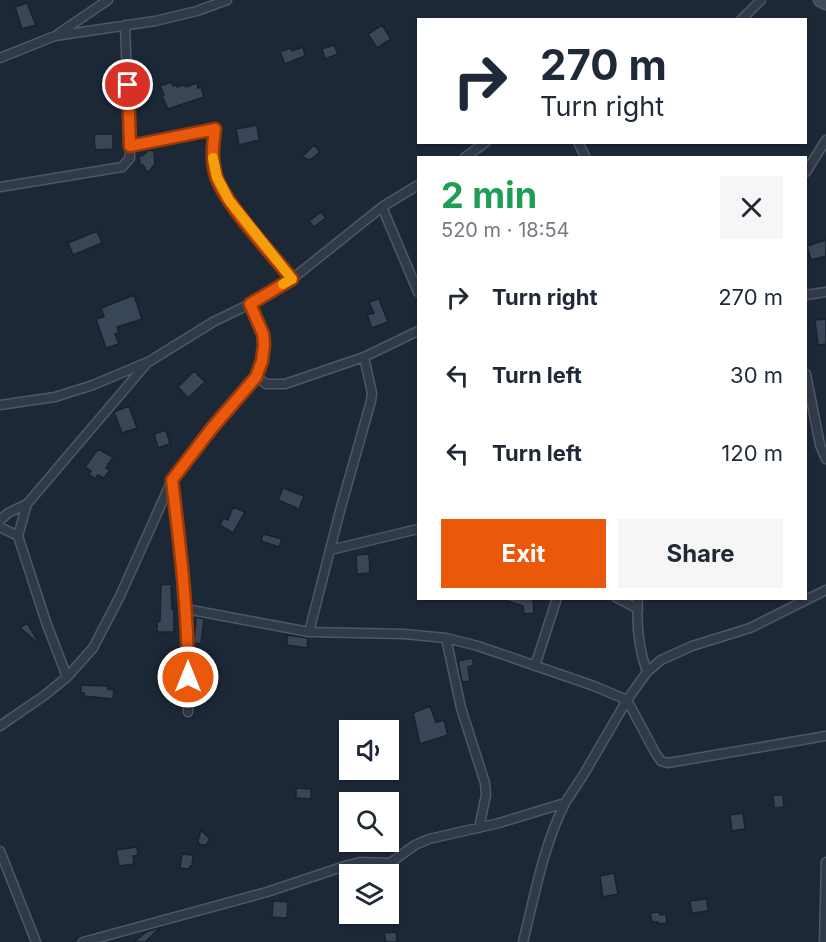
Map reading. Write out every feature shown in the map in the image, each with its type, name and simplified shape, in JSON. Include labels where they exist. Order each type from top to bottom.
[{"type":"street","points":[[56,36],[108,0]]},
{"type":"street","points":[[0,58],[56,36],[178,16],[227,0]]},
{"type":"street","points":[[743,18],[761,0]]},
{"type":"street","points":[[820,0],[826,3]]},
{"type":"street","points":[[0,187],[122,167],[130,158],[125,25]]},
{"type":"street","points":[[130,146],[215,129],[212,155],[217,177],[229,200],[292,279]]},
{"type":"street","points":[[807,170],[826,140]]},
{"type":"street","points":[[467,156],[483,144]]},
{"type":"street","points":[[0,405],[56,397],[93,386],[150,361],[213,322],[250,304],[292,279],[382,207],[417,186]]},
{"type":"street","points":[[382,207],[417,290]]},
{"type":"street","points":[[807,295],[826,292]]},
{"type":"street","points":[[0,726],[45,695],[67,676],[93,648],[120,596],[172,480],[212,428],[256,377],[262,361],[264,345],[263,334],[250,304]]},
{"type":"street","points":[[256,377],[266,384],[285,384],[364,357],[417,331]]},
{"type":"street","points":[[309,632],[372,393],[364,357]]},
{"type":"street","points":[[67,676],[46,622],[18,536],[27,504],[150,361]]},
{"type":"street","points":[[807,379],[820,445],[826,459]]},
{"type":"street","points":[[172,480],[188,635],[188,712]]},
{"type":"street","points":[[0,520],[8,513],[27,504]]},
{"type":"street","points":[[0,527],[18,536]]},
{"type":"street","points":[[330,550],[417,529]]},
{"type":"street","points":[[807,600],[826,590]]},
{"type":"street","points":[[535,666],[556,600]]},
{"type":"street","points":[[622,600],[638,609]]},
{"type":"street","points":[[638,600],[640,653],[647,672]]},
{"type":"street","points":[[524,942],[552,829],[565,802],[627,700],[647,672],[661,660],[692,646],[750,628],[806,600]]},
{"type":"street","points":[[186,609],[309,632],[404,633],[446,638],[478,646],[627,700],[656,754],[661,761],[669,763],[826,736]]},
{"type":"street","points":[[446,638],[461,708],[485,783],[486,795],[480,828]]},
{"type":"street","points":[[83,942],[267,892],[360,862],[390,864],[415,845],[429,839],[480,828],[565,802]]},
{"type":"street","points":[[0,851],[36,942]]},
{"type":"street","points":[[824,942],[826,862]]},
{"type":"street","points":[[126,931],[130,942]]},
{"type":"building","points":[[27,3],[36,25],[22,29],[15,7]]},
{"type":"building","points":[[382,25],[391,39],[377,48],[368,34]]},
{"type":"building","points":[[334,45],[338,54],[325,59],[322,49]]},
{"type":"building","points":[[303,47],[305,56],[285,64],[280,52]]},
{"type":"building","points":[[171,82],[173,86],[177,84],[177,87],[197,83],[204,97],[168,109],[160,86]]},
{"type":"building","points":[[257,125],[259,140],[239,145],[236,129]]},
{"type":"building","points":[[94,134],[113,134],[113,149],[95,150]]},
{"type":"building","points":[[314,145],[320,152],[310,160],[302,157]]},
{"type":"building","points":[[149,150],[154,151],[155,164],[148,173],[143,165],[140,165],[139,156]]},
{"type":"building","points":[[321,212],[326,218],[314,227],[309,221]]},
{"type":"building","points":[[97,231],[102,243],[73,255],[68,243]]},
{"type":"building","points":[[826,240],[826,256],[811,260],[807,246]]},
{"type":"building","points":[[134,295],[142,319],[117,327],[119,333],[115,334],[119,344],[106,348],[96,319],[104,317],[101,308]]},
{"type":"building","points":[[379,299],[388,322],[372,328],[367,315],[374,313],[369,302]]},
{"type":"building","points":[[826,319],[826,344],[818,345],[815,320]]},
{"type":"building","points":[[194,371],[205,382],[188,398],[178,387]]},
{"type":"building","points":[[129,406],[137,428],[122,433],[114,412]]},
{"type":"building","points":[[166,430],[170,444],[158,448],[154,434]]},
{"type":"building","points":[[98,449],[113,457],[106,468],[110,470],[104,478],[98,475],[95,479],[89,474],[91,471],[85,467]]},
{"type":"building","points":[[283,488],[304,496],[299,509],[278,500]]},
{"type":"building","points":[[233,507],[245,512],[233,533],[220,525],[224,518],[228,520]]},
{"type":"building","points":[[263,534],[282,539],[279,547],[261,541]]},
{"type":"building","points":[[369,554],[370,573],[357,574],[356,555]]},
{"type":"building","points":[[171,584],[174,632],[157,632],[157,622],[160,621],[161,585]]},
{"type":"building","points":[[505,600],[533,600],[534,613],[524,614],[523,606]]},
{"type":"building","points":[[196,617],[204,619],[201,644],[194,643]]},
{"type":"building","points":[[27,623],[39,642],[38,643],[20,628]]},
{"type":"building","points":[[287,635],[308,638],[307,648],[287,645]]},
{"type":"building","points":[[472,658],[474,665],[468,667],[470,681],[462,682],[458,661]]},
{"type":"building","points":[[81,685],[108,686],[108,689],[114,690],[113,699],[84,696],[84,693],[81,693]]},
{"type":"building","points":[[430,706],[436,722],[444,720],[448,735],[420,744],[413,713]]},
{"type":"building","points":[[296,788],[311,789],[311,799],[296,798]]},
{"type":"building","points":[[773,795],[783,795],[784,807],[774,808]]},
{"type":"building","points":[[743,813],[745,829],[732,831],[730,815]]},
{"type":"building","points":[[201,830],[209,838],[205,845],[200,845],[198,841]]},
{"type":"building","points":[[137,847],[138,855],[133,856],[134,864],[119,866],[116,850]]},
{"type":"building","points":[[182,854],[193,855],[192,866],[189,869],[180,868]]},
{"type":"building","points":[[614,873],[618,894],[603,897],[600,876]]},
{"type":"building","points":[[707,899],[708,911],[692,913],[690,901]]},
{"type":"building","points":[[273,901],[288,902],[287,918],[272,917]]},
{"type":"building","points":[[659,912],[660,915],[666,914],[667,923],[652,922],[650,913]]},
{"type":"building","points":[[161,927],[145,942],[134,942],[146,932]]},
{"type":"building","points":[[396,932],[397,942],[386,942],[384,933]]},
{"type":"slow traffic","points":[[213,158],[217,177],[229,200],[292,279],[283,284]]},
{"type":"route","points":[[128,85],[130,146],[215,129],[212,155],[217,177],[229,200],[292,279],[250,304],[263,334],[264,345],[262,361],[256,377],[212,428],[172,480],[183,572],[188,635],[188,677]]}]
